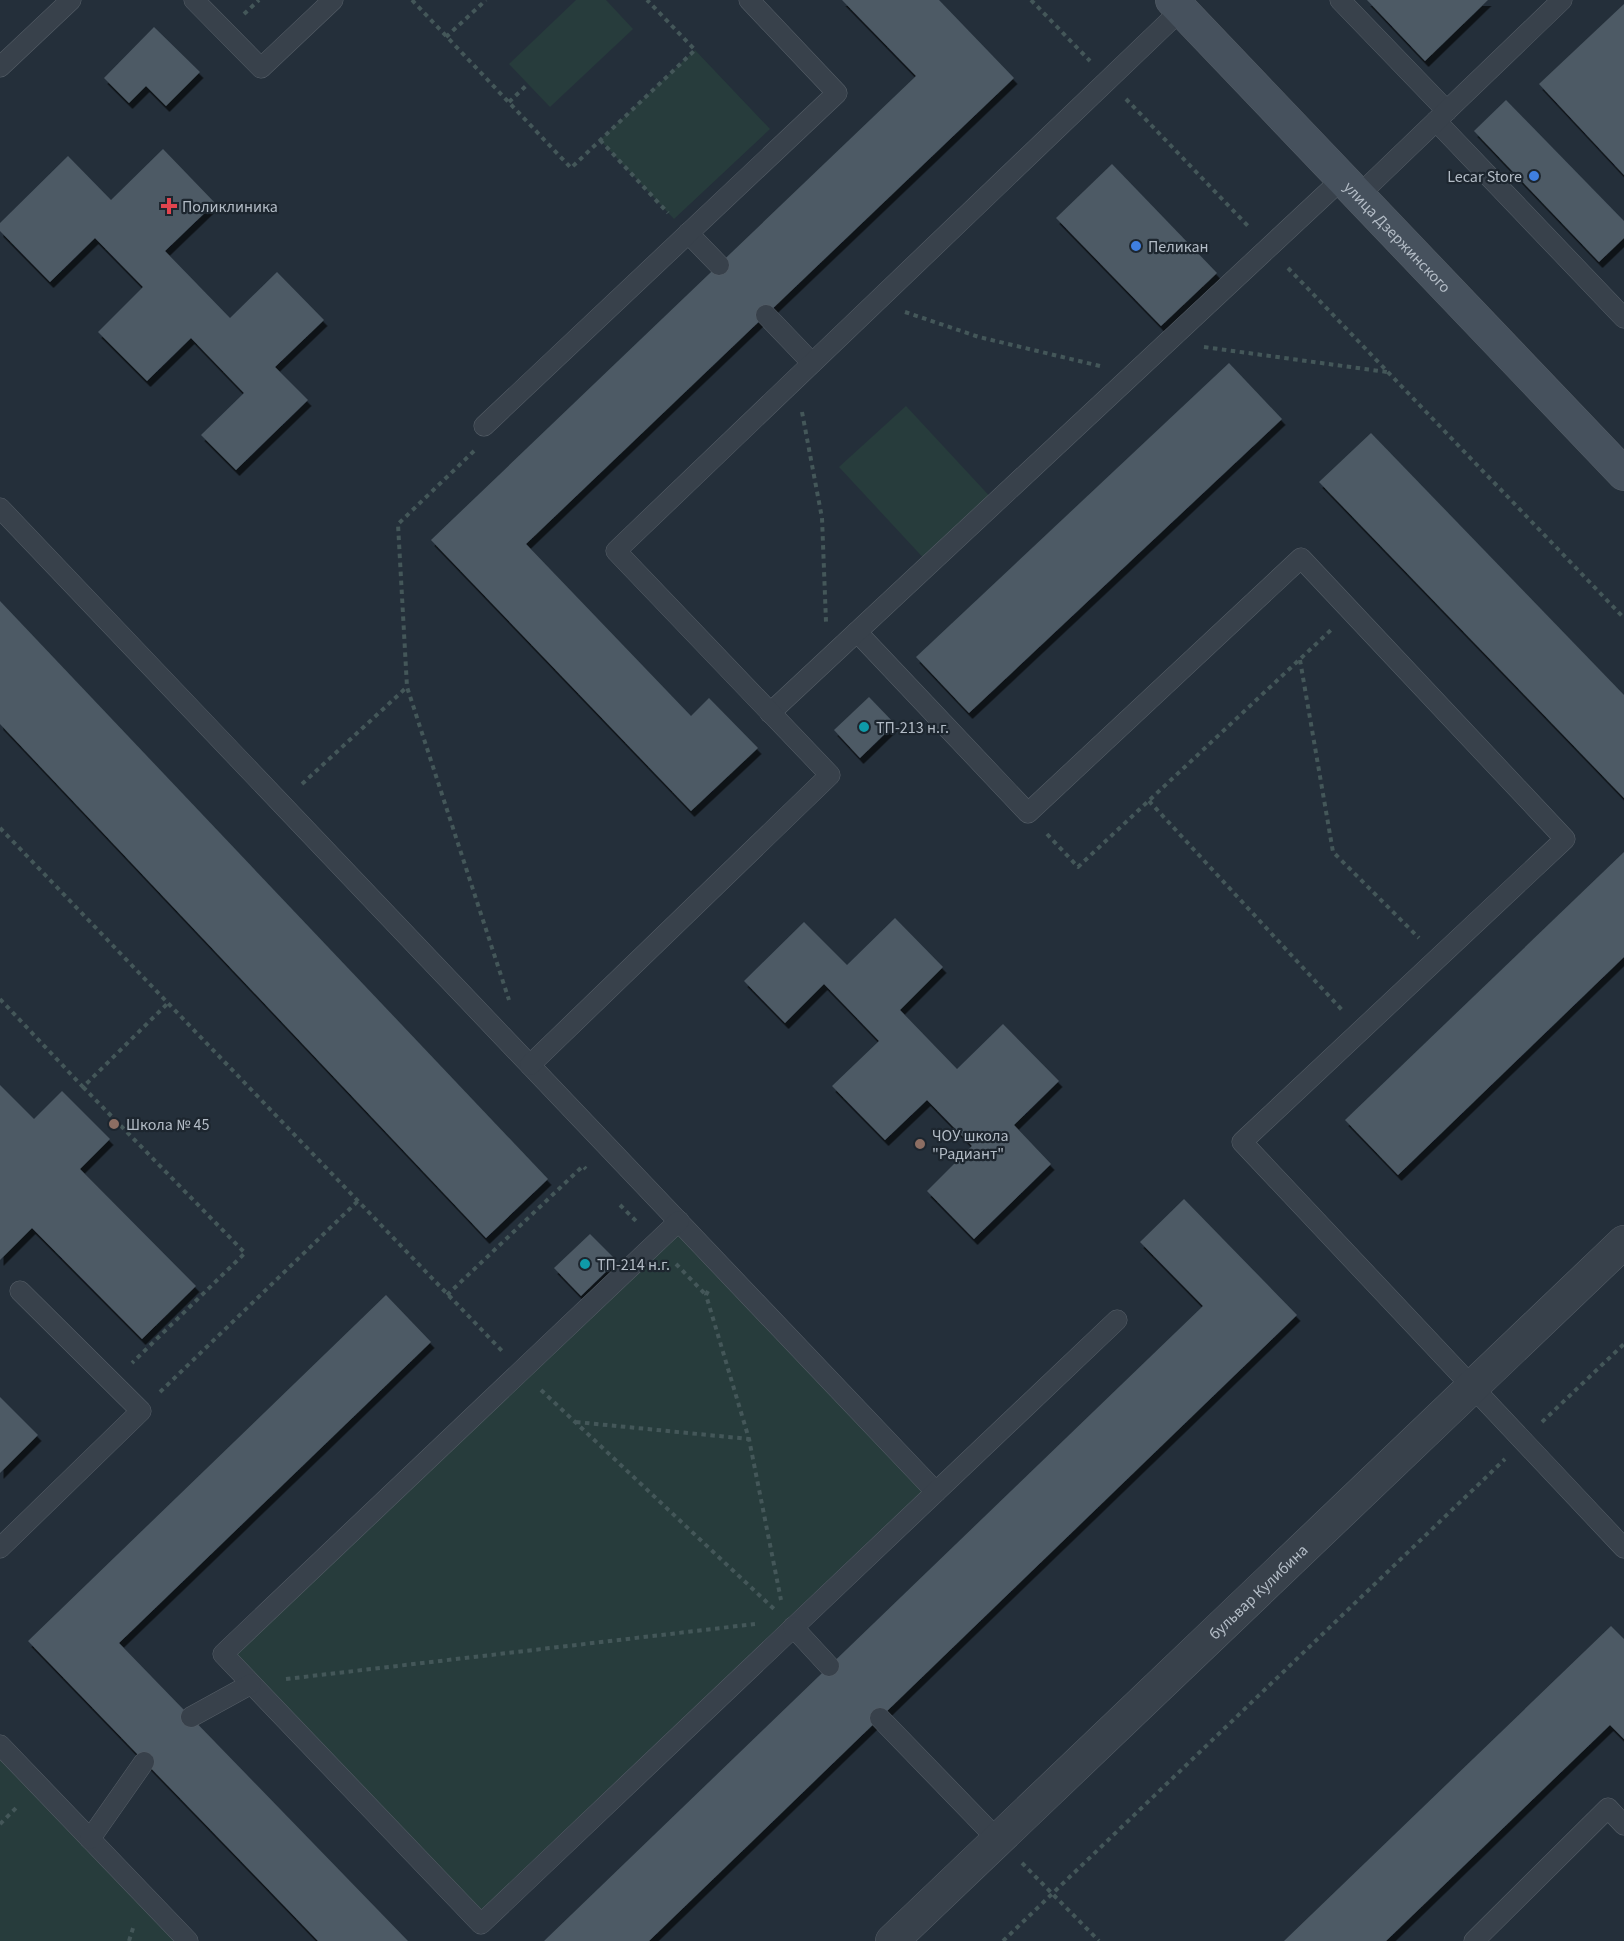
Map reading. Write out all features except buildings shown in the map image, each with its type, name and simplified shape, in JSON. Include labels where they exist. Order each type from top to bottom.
[{"type":"main road","name":"улица Дзержинского","points":[[1176,5],[1624,474]]},
{"type":"street","name":"бульвар Кулибина","points":[[892,1941],[1624,1242]]},
{"type":"lane","points":[[0,67],[71,0]]},
{"type":"lane","points":[[194,0],[261,68],[333,0]]},
{"type":"lane","points":[[483,435],[681,226],[837,93],[749,0]]},
{"type":"lane","points":[[1340,0],[1624,318]]},
{"type":"lane","points":[[770,713],[1268,247],[1442,116],[1562,0]]},
{"type":"lane","points":[[530,1065],[830,775],[616,551],[1108,80],[1176,5]]},
{"type":"lane","points":[[681,226],[719,265]]},
{"type":"lane","points":[[766,315],[812,363]]},
{"type":"lane","points":[[0,508],[936,1492]]},
{"type":"lane","points":[[857,632],[1028,813],[1300,558],[1565,839],[1242,1142],[1624,1548]]},
{"type":"lane","points":[[679,1221],[223,1654],[481,1924],[789,1624],[936,1492],[1117,1320]]},
{"type":"lane","points":[[0,1548],[141,1411],[20,1291]]},
{"type":"lane","points":[[789,1624],[829,1666]]},
{"type":"lane","points":[[191,1717],[251,1684]]},
{"type":"lane","points":[[880,1718],[998,1840]]},
{"type":"lane","points":[[0,1745],[188,1941]]},
{"type":"lane","points":[[90,1839],[144,1762]]},
{"type":"lane","points":[[1474,1941],[1608,1808],[1624,1825]]},
{"type":"path","points":[[412,0],[570,168],[695,50],[647,0]]},
{"type":"path","points":[[446,37],[486,0]]},
{"type":"path","points":[[1031,0],[1624,618]]},
{"type":"path","points":[[508,102],[528,84]]},
{"type":"path","points":[[600,140],[681,226]]},
{"type":"path","points":[[875,303],[979,337],[1132,374]]},
{"type":"path","points":[[1169,340],[1388,372]]},
{"type":"path","points":[[796,379],[822,518],[828,659]]},
{"type":"path","points":[[483,435],[398,524],[407,687],[512,1010]]},
{"type":"path","points":[[1028,813],[1078,867],[1351,611]]},
{"type":"path","points":[[1299,659],[1333,852],[1439,957]]},
{"type":"path","points":[[281,803],[407,687]]},
{"type":"path","points":[[1149,801],[1360,1030]]},
{"type":"path","points":[[0,828],[521,1371],[789,1624]]},
{"type":"path","points":[[0,999],[245,1253],[112,1383]]},
{"type":"path","points":[[83,1087],[168,1003]]},
{"type":"path","points":[[447,1295],[584,1166]]},
{"type":"path","points":[[141,1411],[358,1201]]},
{"type":"path","points":[[721,1266],[706,1295],[749,1439],[789,1624]]},
{"type":"path","points":[[1003,1941],[1624,1344]]},
{"type":"path","points":[[576,1422],[749,1439]]},
{"type":"path","points":[[251,1684],[789,1624]]},
{"type":"path","points":[[998,1840],[1099,1941]]},
{"type":"green space","points":[[576,0],[606,0],[633,29],[550,107],[509,64]]},
{"type":"green space","points":[[695,50],[770,129],[674,219],[600,140]]},
{"type":"green space","points":[[906,406],[995,502],[929,564],[839,467]]},
{"type":"green space","points":[[676,1232],[923,1490],[481,1910],[235,1652]]},
{"type":"green space","points":[[0,1752],[181,1941],[0,1941]]},
{"type":"place","name":"Lecar Store","points":[[1534,176]]},
{"type":"place","name":"Поликлиника","points":[[169,206]]},
{"type":"place","name":"Пеликан","points":[[1136,246]]},
{"type":"place","name":"ТП-213 н.г.","points":[[864,727]]},
{"type":"place","name":"Школа № 45","points":[[114,1124]]},
{"type":"place","name":"ЧОУ школа \"Радиант\"","points":[[920,1144]]},
{"type":"place","name":"ТП-214 н.г.","points":[[585,1264]]}]
